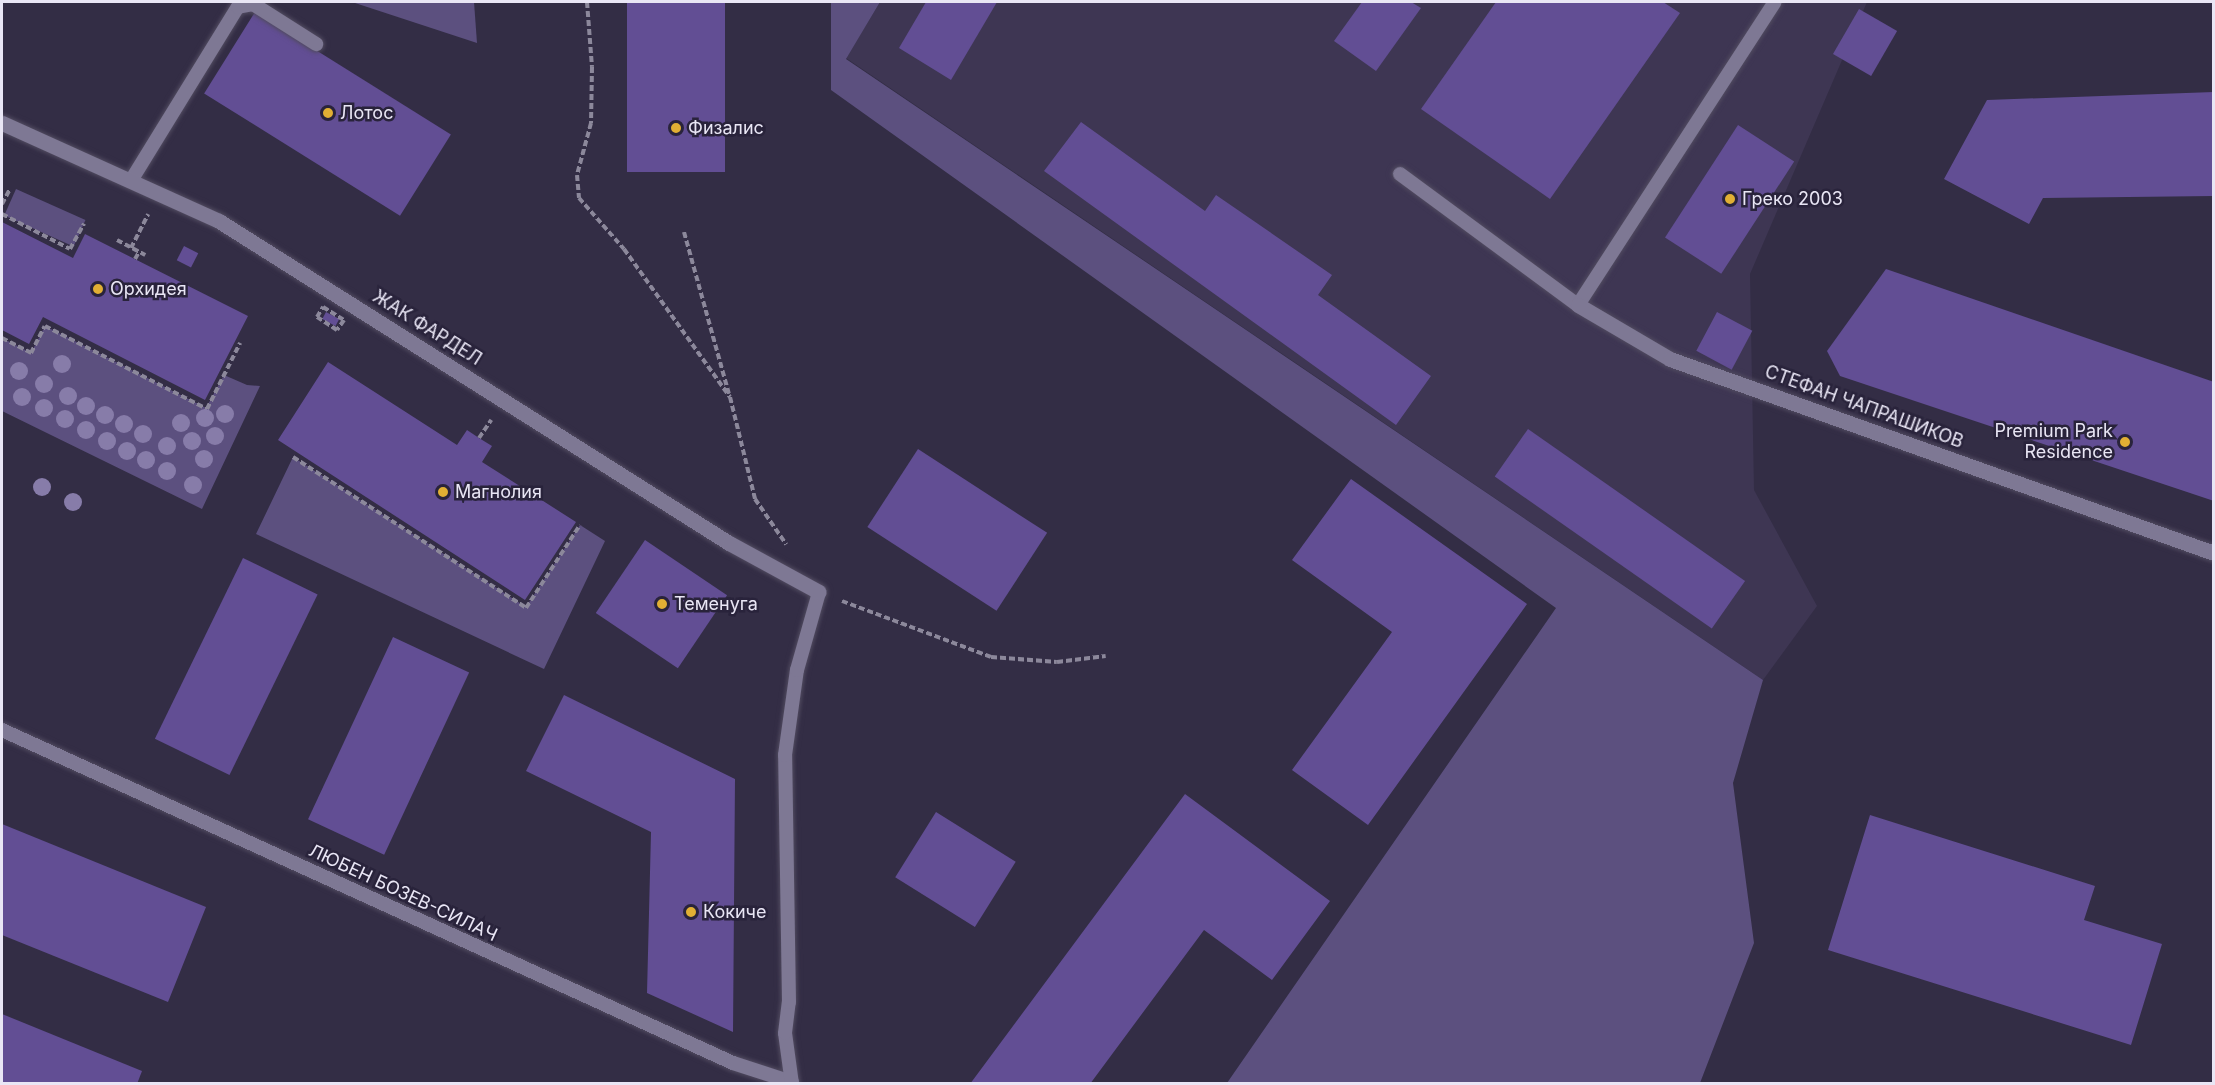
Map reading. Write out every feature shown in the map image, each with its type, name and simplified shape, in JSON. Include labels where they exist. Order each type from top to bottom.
[{"type":"street","name":"ЖАК ФАРДЕЛ","points":[[2,123],[132,179],[219,221],[729,543],[819,592]]},
{"type":"street","name":"СТЕФАН ЧАПРАШИКОВ","points":[[1578,305],[1670,359],[2214,553]]},
{"type":"lane","points":[[1400,174],[1578,305],[1775,2]]},
{"type":"lane","points":[[132,179],[238,7],[253,4],[316,44]]},
{"type":"lane","points":[[792,1083],[785,1033],[789,1002],[786,755],[797,670],[819,592]]},
{"type":"lane","name":"ЛЮБЕН БОЗЕВ-СИЛАЧ","points":[[2,730],[733,1063],[792,1083]]},
{"type":"path","points":[[587,2],[592,66],[591,123],[577,175],[579,198],[624,249],[730,397]]},
{"type":"path","points":[[2,204],[10,189]]},
{"type":"path","points":[[131,248],[160,192]]},
{"type":"path","points":[[2,214],[70,249],[84,224]]},
{"type":"path","points":[[684,232],[730,397],[755,499],[793,554]]},
{"type":"path","points":[[117,240],[145,255]]},
{"type":"path","points":[[135,259],[139,252]]},
{"type":"path","points":[[317,317],[337,330]]},
{"type":"path","points":[[2,338],[31,353],[45,326],[207,408],[240,343]]},
{"type":"path","points":[[293,457],[526,608],[580,525]]},
{"type":"path","points":[[819,592],[991,657],[1034,663],[1106,656]]},
{"type":"shaded area","points":[[352,2],[474,2],[477,43]]},
{"type":"shaded area","points":[[831,2],[880,2],[846,59],[1763,680],[1733,783],[1754,943],[1700,1083],[1227,1083],[1556,608],[831,90]]},
{"type":"shaded area","points":[[880,2],[1867,2],[1750,274],[1754,490],[1817,606],[1763,680],[846,58]]},
{"type":"shaded area","points":[[16,189],[85,220],[74,246],[4,215]]},
{"type":"shaded area","points":[[45,326],[206,408],[224,375],[247,385],[260,386],[202,509],[2,411],[2,338],[31,353]]},
{"type":"shaded area","points":[[293,457],[526,607],[580,525],[605,541],[544,669],[256,534]]},
{"type":"building","name":"Физалис","points":[[627,2],[725,2],[725,172],[627,172]]},
{"type":"building","points":[[926,2],[997,2],[951,80],[899,48]]},
{"type":"building","points":[[1362,2],[1411,2],[1421,8],[1376,71],[1334,41]]},
{"type":"building","points":[[1496,2],[1663,2],[1680,13],[1550,199],[1421,109]]},
{"type":"building","points":[[1859,9],[1897,31],[1871,76],[1833,54]]},
{"type":"building","name":"Лотос","points":[[255,12],[451,134],[400,216],[204,93]]},
{"type":"building","points":[[2214,92],[2214,196],[2043,198],[2029,224],[1944,179],[1987,100]]},
{"type":"building","points":[[1081,122],[1205,211],[1216,195],[1332,275],[1318,295],[1431,376],[1396,425],[1044,171]]},
{"type":"building","name":"Греко 2003","points":[[1738,125],[1794,161],[1721,274],[1665,237]]},
{"type":"building","name":"Орхидея","points":[[2,222],[73,258],[85,234],[248,316],[205,400],[43,317],[29,344],[2,330]]},
{"type":"building","points":[[184,246],[198,253],[191,268],[177,260]]},
{"type":"building","name":"Premium Park Residence","points":[[1886,269],[2214,382],[2214,501],[1840,376],[1827,351]]},
{"type":"building","points":[[326,312],[339,319],[335,326],[322,319]]},
{"type":"building","points":[[1717,312],[1752,331],[1732,370],[1696,351]]},
{"type":"building","name":"Магнолия","points":[[328,362],[457,445],[467,430],[492,446],[482,462],[576,522],[525,600],[278,440]]},
{"type":"building","points":[[1528,429],[1745,581],[1712,629],[1495,477]]},
{"type":"building","points":[[918,449],[1047,533],[997,611],[867,527]]},
{"type":"building","points":[[1351,479],[1527,604],[1368,825],[1292,770],[1392,632],[1292,560]]},
{"type":"building","name":"Теменуга","points":[[645,540],[727,595],[678,668],[596,613]]},
{"type":"building","points":[[243,558],[318,594],[229,775],[155,739]]},
{"type":"building","points":[[393,637],[469,672],[384,855],[308,819]]},
{"type":"building","name":"Кокиче","points":[[564,695],[735,779],[733,1032],[647,993],[651,832],[526,771]]},
{"type":"building","points":[[1185,794],[1330,901],[1272,980],[1204,930],[1090,1084],[970,1084]]},
{"type":"building","points":[[936,812],[1016,862],[975,927],[895,877]]},
{"type":"building","points":[[1870,815],[2095,886],[2084,920],[2162,944],[2131,1045],[1828,950]]},
{"type":"building","points":[[2,824],[206,907],[168,1002],[2,935]]},
{"type":"building","points":[[2,1014],[142,1071],[137,1084],[2,1084]]},
{"type":"place","name":"Лотос","points":[[328,113]]},
{"type":"place","name":"Физалис","points":[[676,128]]},
{"type":"place","name":"Греко 2003","points":[[1730,199]]},
{"type":"place","name":"Орхидея","points":[[98,289]]},
{"type":"place","name":"Premium Park Residence","points":[[2125,442]]},
{"type":"place","name":"Магнолия","points":[[443,492]]},
{"type":"place","name":"Теменуга","points":[[662,604]]},
{"type":"place","name":"Кокиче","points":[[691,912]]}]
